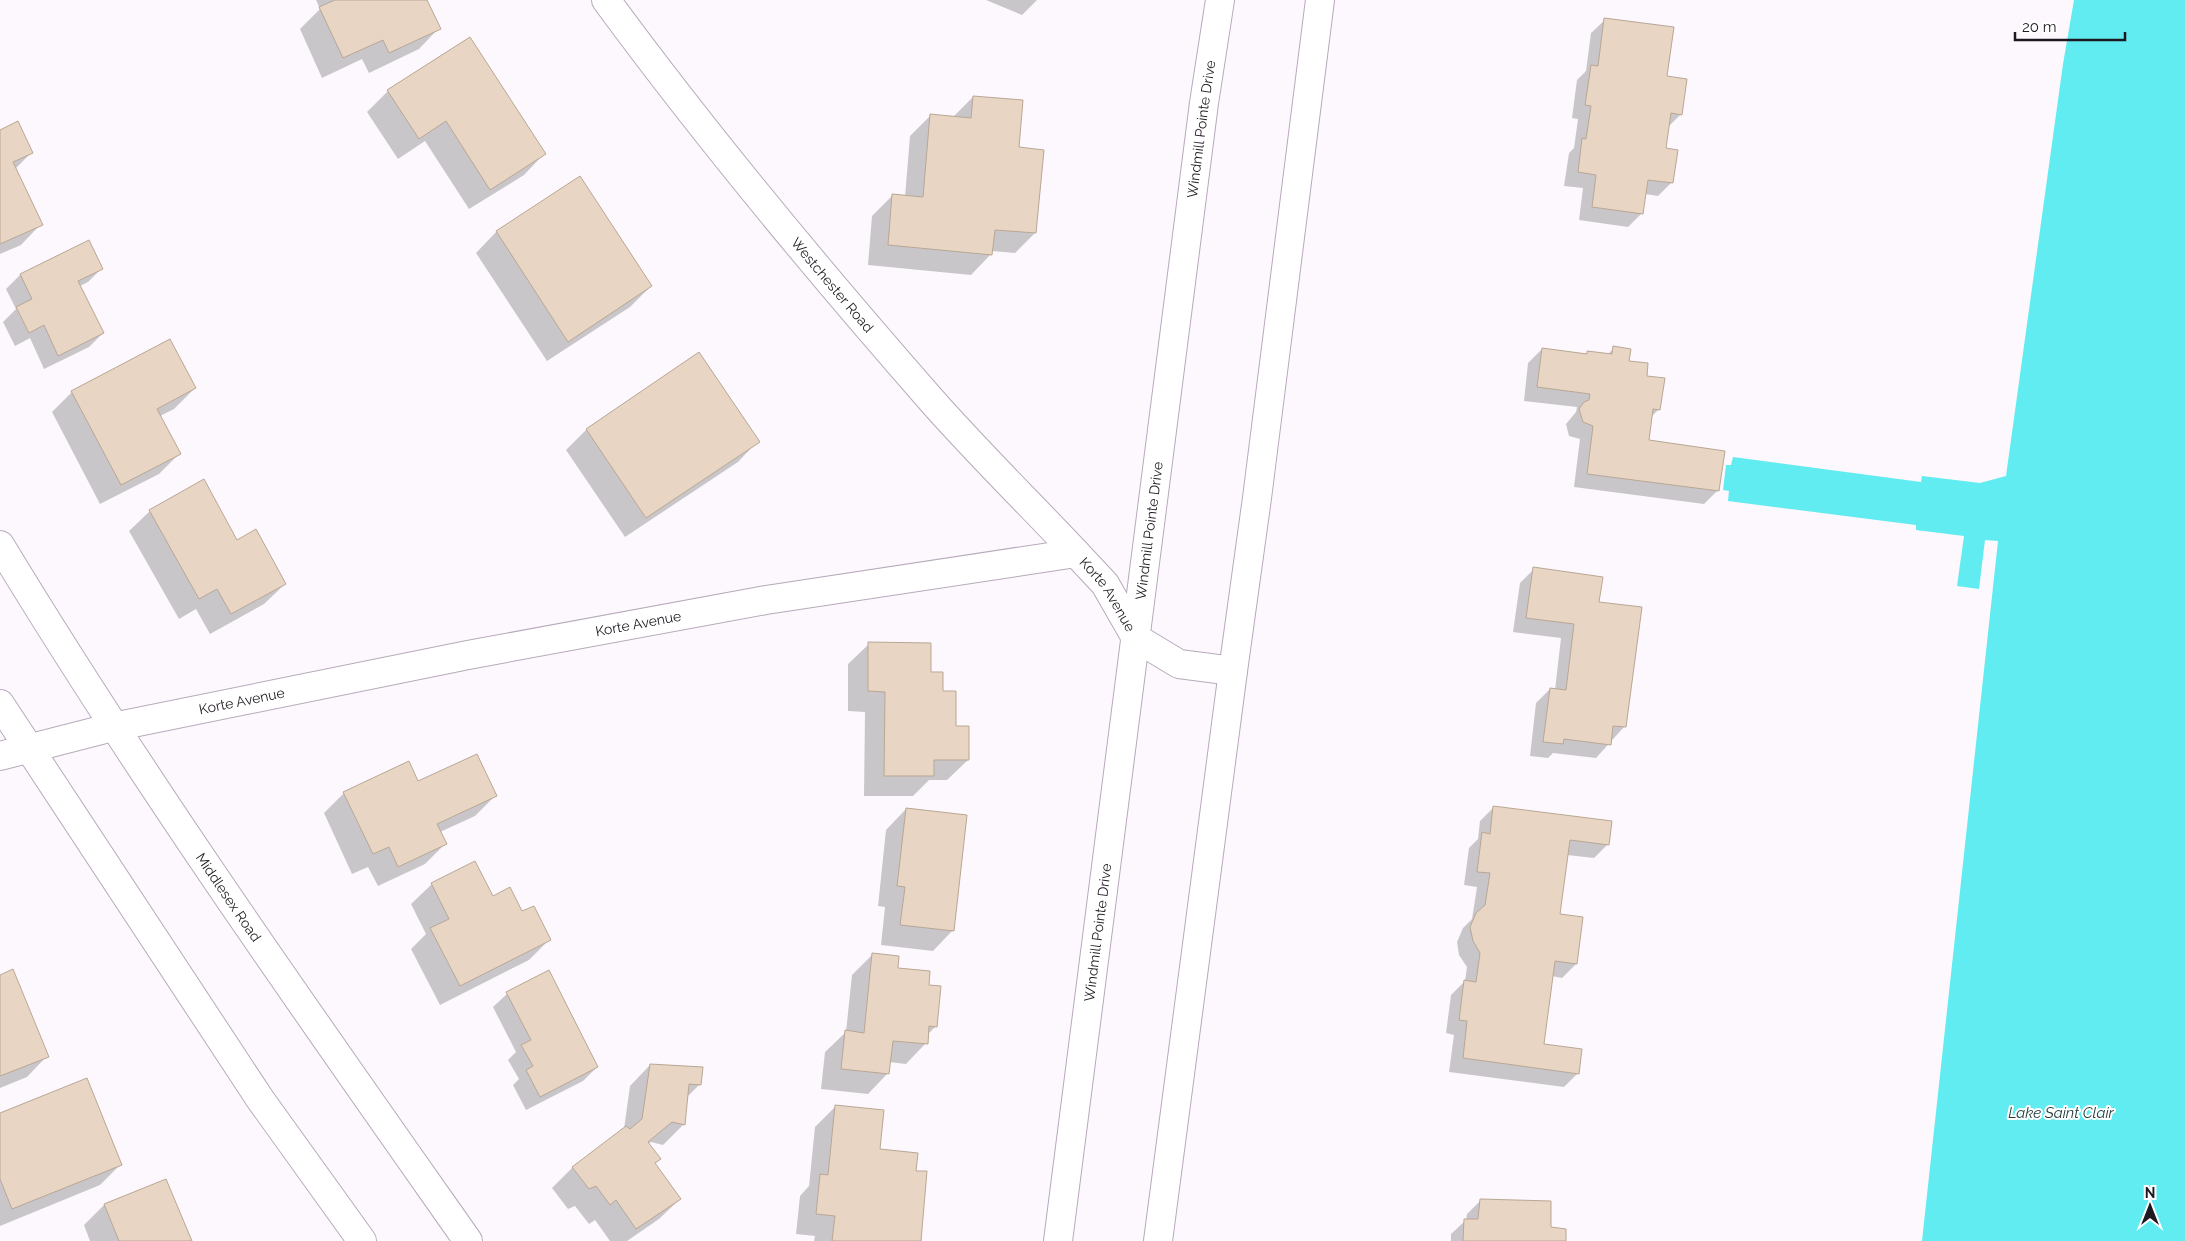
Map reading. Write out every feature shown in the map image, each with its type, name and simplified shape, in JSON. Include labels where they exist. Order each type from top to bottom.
[{"type":"street","name":"Westchester Road","points":[[606,0],[654,66],[780,223],[934,403],[1076,553]]},
{"type":"street","name":"Windmill Pointe Drive","points":[[1058,1241],[1204,103],[1220,0]]},
{"type":"street","points":[[1158,1241],[1232,671],[1257,498],[1320,0]]},
{"type":"street","name":"Middlesex Road","points":[[0,545],[113,727],[288,984],[468,1241]]},
{"type":"street","name":"Korte Avenue","points":[[0,756],[113,727],[468,655],[766,600],[1076,553],[1105,584],[1136,638],[1179,664],[1232,671]]},
{"type":"street","points":[[0,704],[260,1099],[362,1241]]},
{"type":"water","name":"Lake Saint Clair","points":[[2074,0],[2185,0],[2185,1241],[1922,1241],[1998,541],[1985,540],[1979,589],[1957,586],[1964,536],[1916,530],[1916,525],[1728,501],[1729,491],[1723,490],[1726,465],[1731,465],[1733,457],[1921,482],[1922,476],[1980,483],[2006,476],[2063,64]]},
{"type":"building","points":[[335,0],[427,0],[441,29],[389,53],[383,40],[343,58],[319,7]]},
{"type":"building","points":[[1604,18],[1674,27],[1667,76],[1687,79],[1682,115],[1671,113],[1666,148],[1678,150],[1673,183],[1648,180],[1643,214],[1592,207],[1596,175],[1578,172],[1582,138],[1586,139],[1591,106],[1585,105],[1591,65],[1598,66]]},
{"type":"building","points":[[470,37],[546,154],[490,190],[446,121],[419,139],[387,90]]},
{"type":"building","points":[[973,96],[1023,100],[1019,147],[1044,150],[1036,233],[995,230],[992,255],[888,245],[892,194],[923,197],[930,114],[971,118]]},
{"type":"building","points":[[18,121],[33,153],[13,162],[43,225],[0,244],[0,130]]},
{"type":"building","points":[[580,176],[652,286],[568,342],[496,231]]},
{"type":"building","points":[[89,240],[103,269],[78,281],[104,333],[58,356],[44,325],[29,333],[16,307],[32,299],[20,274]]},
{"type":"building","points":[[170,339],[196,388],[157,409],[181,454],[121,485],[71,391]]},
{"type":"building","points":[[1613,346],[1631,349],[1629,361],[1648,363],[1647,376],[1665,378],[1660,410],[1653,409],[1649,440],[1725,451],[1719,491],[1587,474],[1593,426],[1583,422],[1579,409],[1584,402],[1589,400],[1590,394],[1537,387],[1542,348],[1587,354],[1587,351],[1612,354]]},
{"type":"building","points":[[699,352],[760,442],[646,518],[586,429]]},
{"type":"building","points":[[204,479],[237,540],[256,529],[286,584],[231,614],[217,589],[199,599],[149,510]]},
{"type":"building","points":[[1533,567],[1603,577],[1599,602],[1642,607],[1626,727],[1613,726],[1611,745],[1564,739],[1563,744],[1543,742],[1550,688],[1566,690],[1574,624],[1526,618]]},
{"type":"building","points":[[868,642],[931,643],[931,672],[943,672],[943,691],[956,691],[956,726],[969,726],[969,760],[934,760],[934,776],[884,776],[885,692],[868,691]]},
{"type":"building","points":[[477,754],[497,796],[437,824],[447,844],[398,867],[389,847],[373,854],[343,792],[409,761],[418,781]]},
{"type":"building","points":[[1493,806],[1612,821],[1609,845],[1570,840],[1560,914],[1583,917],[1577,964],[1555,961],[1544,1044],[1582,1049],[1579,1074],[1463,1058],[1467,1021],[1459,1020],[1464,980],[1476,982],[1480,953],[1473,941],[1470,927],[1476,913],[1485,905],[1490,873],[1477,872],[1482,832],[1490,834]]},
{"type":"building","points":[[906,808],[967,815],[954,931],[900,925],[905,887],[897,886]]},
{"type":"building","points":[[475,861],[493,896],[510,887],[522,911],[534,906],[551,940],[460,986],[430,928],[449,919],[431,883]]},
{"type":"building","points":[[872,953],[899,956],[898,968],[930,971],[929,985],[941,986],[937,1027],[929,1026],[928,1044],[893,1041],[889,1074],[841,1069],[845,1030],[864,1033]]},
{"type":"building","points":[[13,969],[49,1057],[0,1076],[0,975]]},
{"type":"building","points":[[549,970],[598,1067],[540,1097],[526,1070],[533,1066],[521,1045],[531,1040],[506,992]]},
{"type":"building","points":[[650,1064],[703,1067],[701,1085],[689,1084],[685,1125],[672,1122],[648,1142],[661,1159],[655,1163],[681,1199],[636,1229],[616,1200],[610,1205],[596,1186],[589,1189],[572,1167],[626,1126],[630,1129],[642,1119]]},
{"type":"building","points":[[87,1078],[122,1165],[12,1209],[0,1179],[0,1113]]},
{"type":"building","points":[[835,1105],[884,1110],[880,1149],[918,1153],[916,1171],[927,1171],[921,1241],[832,1241],[835,1216],[816,1214],[820,1174],[828,1175]]},
{"type":"building","points":[[166,1179],[192,1241],[119,1241],[104,1204]]},
{"type":"building","points":[[1480,1199],[1551,1201],[1551,1227],[1566,1229],[1566,1241],[1463,1241],[1464,1219],[1478,1219]]}]
